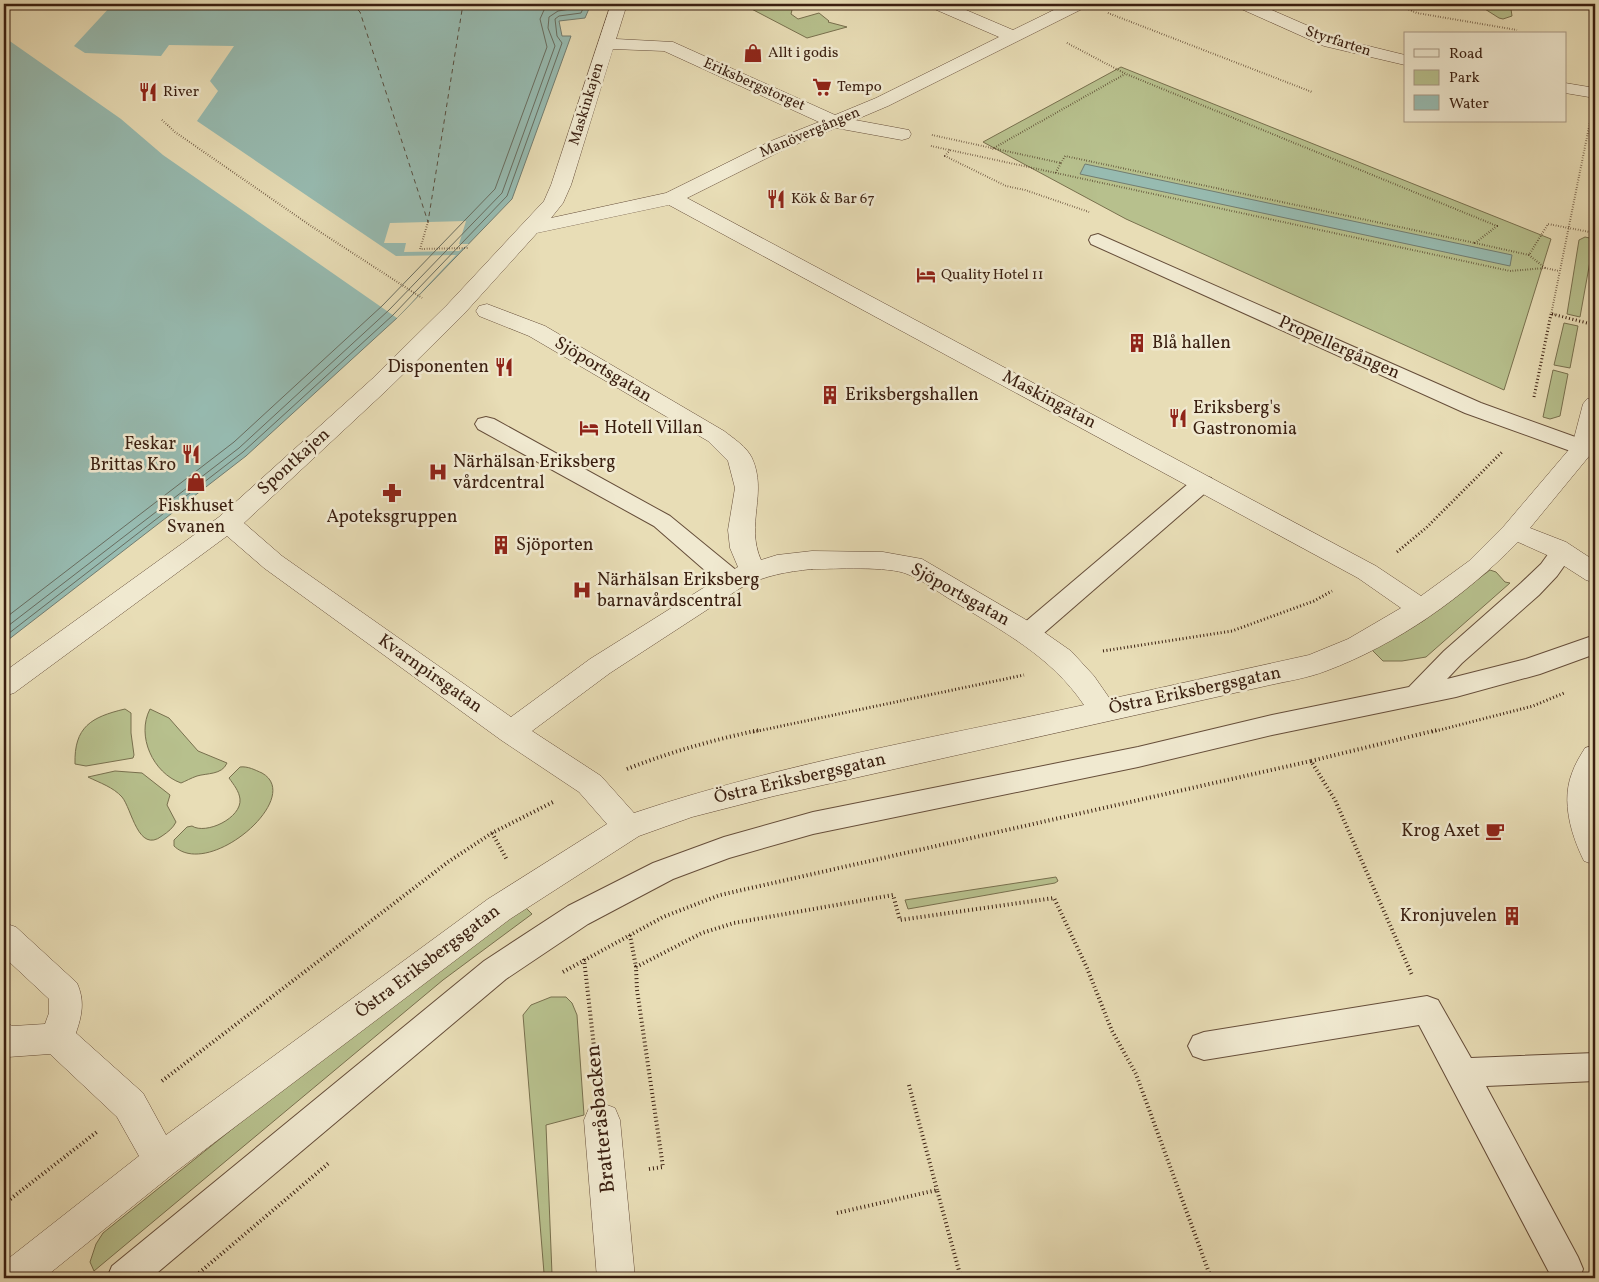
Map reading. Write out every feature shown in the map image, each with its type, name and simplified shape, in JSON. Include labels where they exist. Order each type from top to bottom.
[{"type":"street","name":"Maskinkajen","points":[[553,203],[561,185],[618,4]]},
{"type":"street","points":[[938,4],[1012,36]]},
{"type":"street","name":"Manövergången","points":[[531,228],[672,198],[762,153],[882,102],[1078,4]]},
{"type":"street","name":"Styrfarten","points":[[1245,4],[1330,42],[1404,60]]},
{"type":"street","name":"Eriksbergstorget","points":[[605,44],[667,46],[835,122],[902,134]]},
{"type":"street","points":[[1566,88],[1595,93]]},
{"type":"street","name":"Maskingatan","points":[[672,198],[1367,572],[1421,609]]},
{"type":"street","name":"Spontkajen","points":[[4,686],[228,523],[243,494],[380,384],[455,310],[553,203]]},
{"type":"street","name":"Sjöportsgatan","points":[[487,311],[537,331],[716,436],[740,458],[748,488],[741,530],[743,576]]},
{"type":"street","name":"Östra Eriksbergsgatan","points":[[27,1275],[161,1161],[499,909],[628,826],[690,806],[774,784],[1315,664],[1358,646],[1421,609],[1478,567],[1514,532],[1589,439],[1595,404]]},
{"type":"street","name":"Kvarnpirsgatan","points":[[228,523],[273,562],[511,732],[590,784],[628,826]]},
{"type":"street","points":[[1514,532],[1540,539],[1580,561],[1595,574]]},
{"type":"street","name":"Sjöportsgatan","points":[[511,732],[600,666],[743,576],[777,564],[812,560],[883,561],[913,565],[1027,634],[1061,658],[1084,683],[1102,711]]},
{"type":"street","points":[[1595,756],[1585,775],[1583,810],[1591,844],[1595,852]]},
{"type":"street","points":[[4,937],[65,993],[66,1012],[57,1038]]},
{"type":"street","points":[[4,1038],[8,1042],[57,1038],[130,1105],[161,1161]]},
{"type":"street","name":"Bratteråsbacken","points":[[602,1120],[616,1278]]},
{"type":"lane","name":"Propellergången","points":[[1098,240],[1473,408],[1526,426],[1589,439]]},
{"type":"lane","points":[[486,424],[662,521],[743,576]]},
{"type":"lane","points":[[1027,634],[1203,483]]},
{"type":"lane","points":[[1417,695],[1453,658],[1550,570],[1562,552]]},
{"type":"lane","points":[[124,1278],[495,970],[578,915],[663,872],[732,845],[813,823],[1138,756],[1272,725],[1417,695],[1531,667],[1595,644]]},
{"type":"lane","points":[[1204,1046],[1427,1010],[1566,1270]]},
{"type":"lane","points":[[1462,1073],[1595,1066]]},
{"type":"path","points":[[1395,4],[1417,14],[1517,30]]},
{"type":"path","points":[[1105,12],[1312,92]]},
{"type":"path","points":[[1012,36],[1071,44],[1126,74],[1496,226],[1475,243]]},
{"type":"path","points":[[992,149],[1126,74]]},
{"type":"path","points":[[1367,572],[1394,555],[1426,528],[1526,426],[1532,408],[1552,314],[1590,119]]},
{"type":"path","points":[[162,120],[174,132],[396,282],[434,305],[455,310]]},
{"type":"path","points":[[902,134],[908,141],[1510,271],[1545,268],[1559,271]]},
{"type":"path","points":[[932,135],[1061,163]]},
{"type":"path","points":[[950,150],[944,156],[1006,186],[1076,206],[1119,225],[1098,240]]},
{"type":"path","points":[[1055,174],[1065,156],[1530,255],[1545,268]]},
{"type":"path","points":[[428,222],[420,249],[464,248]]},
{"type":"path","points":[[1530,255],[1548,224],[1595,233]]},
{"type":"path","points":[[1552,314],[1595,325]]},
{"type":"path","points":[[559,974],[663,916],[720,895],[1311,761],[1509,713],[1568,691]]},
{"type":"path","points":[[1311,761],[1335,800],[1402,949]]},
{"type":"path","points":[[636,966],[702,933],[734,923],[893,896],[900,920],[1054,898],[1088,968],[1112,1031],[1136,1074],[1211,1278]]},
{"type":"path","points":[[608,1177],[663,1167],[637,990],[636,966],[630,935]]},
{"type":"path","name":"Bratteråsbacken","points":[[585,961],[602,1120]]},
{"type":"path","points":[[909,1086],[961,1278]]},
{"type":"path","points":[[193,1278],[337,1155]]},
{"type":"path","points":[[836,1213],[938,1190]]},
{"type":"green space","points":[[742,4],[783,4],[792,10],[791,14],[798,19],[819,13],[828,22],[847,27],[807,38]]},
{"type":"green space","points":[[1477,4],[1505,4],[1511,9],[1512,16],[1503,19],[1499,18]]},
{"type":"green space","points":[[1121,67],[1551,239],[1504,390],[1126,219],[983,142]]},
{"type":"green space","points":[[1585,237],[1594,239],[1580,317],[1567,314],[1579,240]]},
{"type":"green space","points":[[1564,323],[1578,326],[1570,368],[1554,365]]},
{"type":"green space","points":[[1553,370],[1568,374],[1560,416],[1550,419],[1543,417]]},
{"type":"green space","points":[[1490,570],[1496,572],[1505,582],[1510,583],[1426,657],[1402,661],[1383,661],[1372,650],[1423,621]]},
{"type":"green space","points":[[125,709],[131,713],[133,758],[86,766],[75,764],[75,751],[81,732],[94,720]]},
{"type":"green space","points":[[150,709],[169,718],[198,751],[227,763],[225,767],[218,772],[197,776],[181,783],[171,778],[155,762],[146,742],[146,720]]},
{"type":"green space","points":[[240,767],[262,773],[272,784],[271,799],[262,816],[247,831],[229,844],[209,852],[190,854],[174,846],[174,840],[187,827],[206,828],[214,826],[222,823],[235,812],[239,806],[240,799],[229,778]]},
{"type":"green space","points":[[115,771],[142,773],[170,795],[167,805],[176,822],[170,830],[154,840],[147,839],[141,835],[122,797],[110,788],[88,777]]},
{"type":"green space","points":[[1056,877],[1058,881],[1055,883],[908,909],[905,900]]},
{"type":"green space","points":[[523,905],[532,914],[443,980],[94,1271],[90,1262],[96,1244],[103,1233],[390,1002]]},
{"type":"green space","points":[[551,997],[566,997],[572,1003],[577,1015],[584,1115],[546,1125],[552,1274],[544,1273],[523,1015],[531,1005]]},
{"type":"water","points":[[4,4],[591,4],[585,18],[559,21],[562,36],[571,36],[512,199],[397,318],[246,456],[4,643]]},
{"type":"water","points":[[1085,164],[1512,255],[1510,266],[1080,174]]},
{"type":"pier","points":[[4,4],[99,4],[111,6],[74,46],[85,53],[161,56],[169,45],[234,46],[210,81],[218,91],[197,121],[396,256],[456,255],[397,318],[163,155],[121,119],[4,37]]},
{"type":"pier","points":[[466,221],[459,244],[469,244],[459,251],[404,252],[406,243],[384,243],[390,223]]},
{"type":"ferry route","points":[[352,4],[360,12],[428,222],[463,4]]},
{"type":"place","name":"Allt i godis","points":[[753,53]]},
{"type":"place","name":"Tempo","points":[[822,87]]},
{"type":"place","name":"River","points":[[148,92]]},
{"type":"place","name":"Kök & Bar 67","points":[[776,199]]},
{"type":"place","name":"Quality Hotel 11","points":[[926,275]]},
{"type":"place","name":"Blå hallen","points":[[1137,343]]},
{"type":"place","name":"Disponenten","points":[[504,367]]},
{"type":"place","name":"Eriksbergshallen","points":[[830,395]]},
{"type":"place","name":"Eriksberg's Gastronomia","points":[[1178,418]]},
{"type":"place","name":"Hotell Villan","points":[[589,428]]},
{"type":"place","name":"Feskar Brittas Kro","points":[[191,454]]},
{"type":"place","name":"Närhälsan Eriksberg vårdcentral","points":[[438,472]]},
{"type":"place","name":"Fiskhuset Svanen","points":[[196,482]]},
{"type":"place","name":"Apoteksgruppen","points":[[392,493]]},
{"type":"place","name":"Sjöporten","points":[[501,545]]},
{"type":"place","name":"Närhälsan Eriksberg barnavårdscentral","points":[[582,590]]},
{"type":"place","name":"Krog Axet","points":[[1495,831]]},
{"type":"place","name":"Kronjuvelen","points":[[1512,916]]}]
